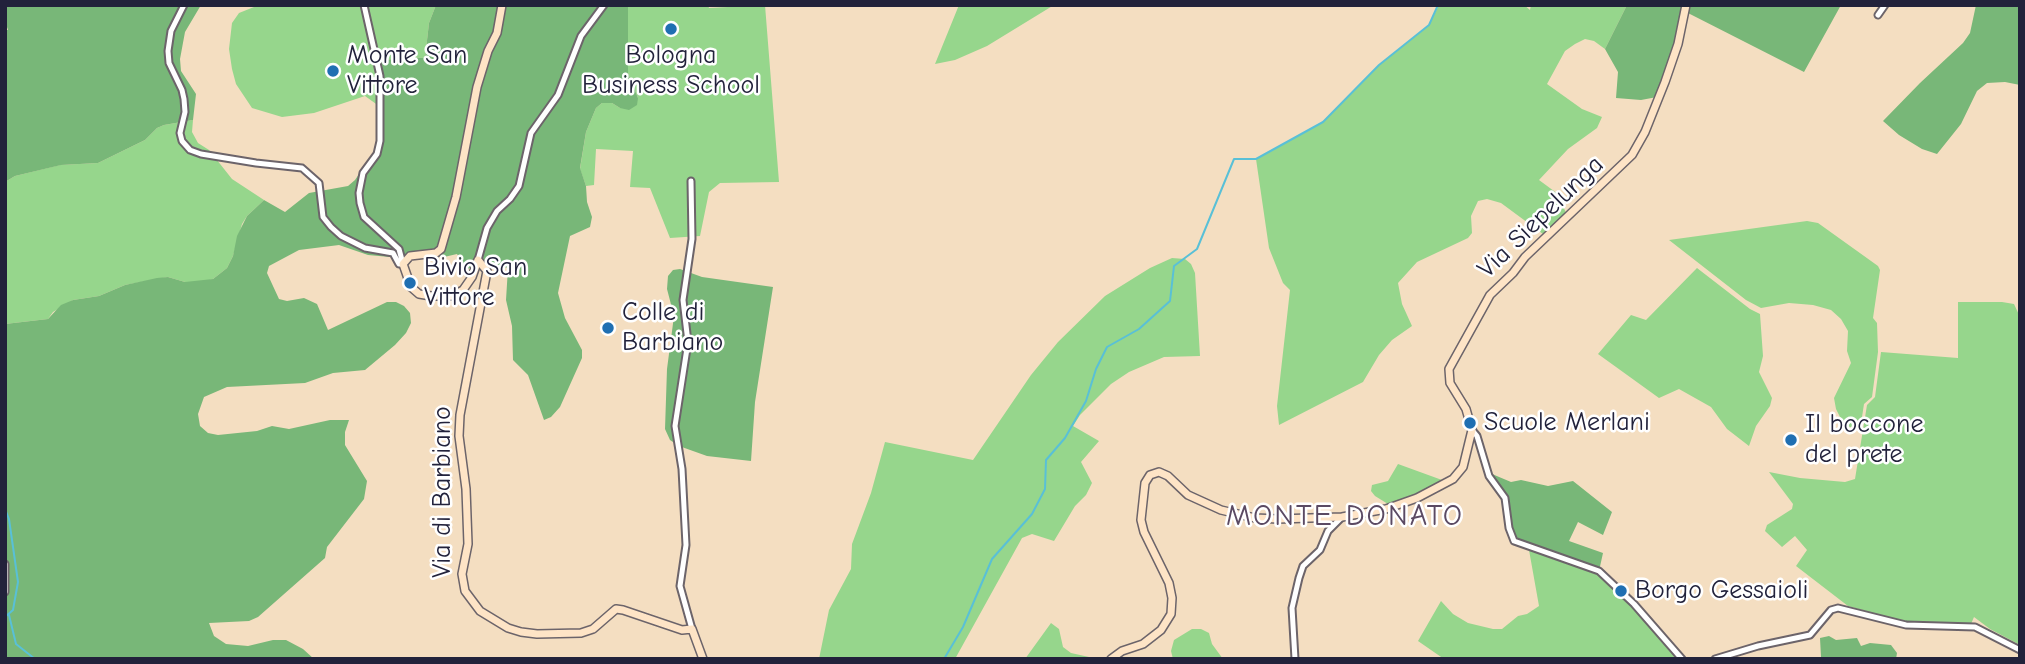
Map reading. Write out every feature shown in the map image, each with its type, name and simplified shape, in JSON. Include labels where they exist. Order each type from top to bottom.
[{"type":"street","points":[[184,5],[171,31],[167,51],[169,63],[184,99],[185,112],[180,133],[182,141],[190,150],[201,154],[302,168],[319,183],[323,217],[331,227],[353,243],[393,253],[398,264],[403,264]]},
{"type":"street","points":[[364,5],[380,76],[380,141],[376,154],[363,173],[360,203],[364,217],[399,250],[411,287],[431,296],[447,297],[463,290],[472,277],[486,228],[519,186],[536,123],[551,107],[581,36],[604,5]]},
{"type":"street","points":[[403,264],[410,256],[441,250],[456,197],[477,87],[497,33],[502,5]]},
{"type":"street","name":"Via Siepelunga","points":[[1472,430],[1466,409],[1450,383],[1449,369],[1490,295],[1525,257],[1632,155],[1645,132],[1665,82],[1678,44],[1686,5]]},
{"type":"street","points":[[1878,15],[1885,5]]},
{"type":"street","points":[[691,181],[693,219],[683,300],[688,342],[675,426],[682,469],[686,545],[680,586],[704,659]]},
{"type":"street","name":"Via di Barbiano","points":[[478,260],[488,275],[460,415],[459,436],[466,489],[468,544],[462,574],[465,591],[480,611],[508,628],[521,632],[581,633],[593,629],[615,609],[681,630],[692,629]]},
{"type":"street","points":[[1111,659],[1122,651],[1143,644],[1161,631],[1171,614],[1169,583],[1144,532],[1141,520],[1145,482],[1150,475],[1159,472],[1168,476],[1188,495],[1221,510],[1255,518],[1342,517],[1386,509],[1417,498],[1453,479],[1463,467],[1472,430]]},
{"type":"street","points":[[1472,430],[1480,443],[1489,476],[1505,498],[1514,541],[1599,570],[1634,604],[1682,659]]},
{"type":"street","points":[[1295,659],[1292,608],[1298,579],[1303,566],[1320,550],[1328,531],[1342,517]]},
{"type":"street","points":[[5,564],[5,592]]},
{"type":"street","points":[[1715,659],[1810,635],[1831,610],[1838,608],[1906,625],[1975,627],[2020,650]]},
{"type":"green space","points":[[5,5],[201,5],[185,32],[180,59],[181,71],[196,94],[193,120],[157,128],[145,140],[98,163],[61,165],[15,176],[5,182],[5,30],[8,30]]},
{"type":"green space","points":[[259,5],[436,5],[429,23],[425,58],[405,57],[386,60],[378,65],[379,106],[365,96],[314,113],[282,117],[252,108],[236,84],[232,69],[229,49],[232,23],[239,13]]},
{"type":"green space","points":[[436,5],[628,5],[628,73],[638,98],[637,105],[629,110],[612,103],[602,103],[596,108],[586,132],[580,168],[592,217],[590,227],[570,236],[558,293],[565,318],[582,350],[582,358],[560,407],[544,420],[528,375],[513,360],[512,326],[506,300],[508,268],[490,264],[466,269],[457,254],[401,258],[368,255],[339,245],[299,250],[269,266],[267,273],[279,299],[287,301],[304,298],[317,304],[328,330],[387,302],[404,306],[410,313],[411,323],[395,345],[365,370],[333,373],[305,383],[227,387],[204,397],[198,414],[200,426],[208,433],[218,435],[257,431],[272,426],[289,429],[330,420],[349,420],[345,445],[367,481],[364,499],[327,547],[325,558],[258,617],[249,621],[209,623],[214,636],[226,644],[248,646],[286,640],[314,659],[5,659],[5,324],[48,319],[61,305],[73,300],[99,296],[125,285],[157,278],[168,277],[185,282],[213,279],[227,268],[233,256],[237,236],[247,216],[264,200],[285,212],[309,193],[348,186],[378,146],[378,65],[386,60],[405,57],[425,58],[429,23]]},
{"type":"green space","points":[[628,5],[708,5],[709,8],[765,5],[779,182],[720,183],[709,192],[700,236],[670,238],[650,188],[630,187],[633,151],[596,149],[594,185],[586,186],[580,169],[586,132],[596,108],[602,103],[612,103],[620,108],[638,98],[628,73]]},
{"type":"green space","points":[[959,5],[1054,5],[987,46],[955,60],[935,64]]},
{"type":"green space","points":[[1439,5],[1524,5],[1530,10],[1531,5],[1627,5],[1605,49],[1594,41],[1585,39],[1575,44],[1565,51],[1547,84],[1582,109],[1602,117],[1597,128],[1568,149],[1539,180],[1558,194],[1566,213],[1543,234],[1501,203],[1487,199],[1478,201],[1471,216],[1472,233],[1468,238],[1417,262],[1398,283],[1402,304],[1412,326],[1392,340],[1379,355],[1363,382],[1279,425],[1277,406],[1290,290],[1283,283],[1269,248],[1256,159],[1323,122],[1379,65],[1429,25]]},
{"type":"green space","points":[[1627,5],[1841,5],[1804,72],[1686,12],[1657,97],[1641,100],[1616,98],[1618,72],[1605,49]]},
{"type":"green space","points":[[1976,5],[2020,5],[2020,85],[1987,83],[1977,91],[1961,124],[1937,154],[1922,149],[1899,135],[1883,121],[1963,43],[1970,33]]},
{"type":"green space","points":[[193,120],[192,132],[198,143],[209,150],[232,179],[264,200],[242,224],[227,268],[213,279],[203,282],[185,282],[168,277],[125,285],[99,296],[73,300],[53,312],[48,319],[5,324],[5,182],[15,176],[60,165],[98,163],[145,140],[157,128]]},
{"type":"green space","points":[[1807,221],[1818,223],[1880,270],[1873,318],[1877,323],[1878,352],[1872,397],[1864,404],[1860,430],[1844,425],[1834,398],[1851,363],[1847,351],[1848,331],[1841,319],[1831,310],[1813,305],[1789,303],[1761,308],[1746,300],[1669,240]]},
{"type":"green space","points":[[1172,258],[1185,259],[1195,273],[1200,356],[1164,357],[1129,372],[1111,384],[1080,415],[1073,426],[1099,441],[1081,462],[1092,483],[1086,495],[1075,506],[1054,541],[1032,534],[1022,538],[955,659],[819,659],[829,610],[851,569],[852,544],[871,493],[885,442],[973,460],[1031,375],[1058,342],[1105,296],[1150,268]]},
{"type":"green space","points":[[1697,268],[1760,314],[1763,356],[1759,372],[1772,398],[1770,406],[1756,426],[1749,446],[1727,429],[1711,407],[1679,389],[1659,398],[1598,354],[1631,315],[1646,320]]},
{"type":"green space","points":[[680,269],[702,277],[773,287],[755,402],[751,461],[707,456],[679,446],[670,440],[665,429],[667,369],[674,316],[667,289],[668,276],[673,270]]},
{"type":"green space","points":[[1958,302],[2014,304],[2020,317],[2020,645],[1974,617],[1971,624],[1909,623],[1848,606],[1796,566],[1807,550],[1795,536],[1782,547],[1765,531],[1767,525],[1792,509],[1793,504],[1769,472],[1845,482],[1855,479],[1867,405],[1875,397],[1881,352],[1958,358]]},
{"type":"green space","points":[[1398,464],[1442,480],[1408,498],[1388,504],[1375,496],[1371,491],[1372,485],[1388,481]]},
{"type":"green space","points":[[1492,474],[1511,482],[1521,480],[1548,486],[1573,481],[1612,512],[1603,535],[1578,522],[1569,541],[1603,553],[1599,571],[1514,541],[1505,498],[1489,476]]},
{"type":"green space","points":[[1529,550],[1594,570],[1616,585],[1686,659],[1444,659],[1418,641],[1441,601],[1453,614],[1468,623],[1493,629],[1502,629],[1518,616],[1539,606]]},
{"type":"green space","points":[[1051,623],[1059,629],[1063,647],[1071,653],[1089,657],[1088,659],[1025,659]]},
{"type":"green space","points":[[1192,629],[1209,633],[1212,644],[1223,659],[1173,659],[1171,651],[1174,640]]},
{"type":"green space","points":[[1829,636],[1836,640],[1857,638],[1861,646],[1870,643],[1891,645],[1897,653],[1896,659],[1816,659],[1821,657],[1820,638]]},
{"type":"waterway","points":[[944,659],[963,627],[992,559],[1032,514],[1045,489],[1046,460],[1065,438],[1086,401],[1096,369],[1107,347],[1139,329],[1170,301],[1174,266],[1197,249],[1234,159],[1256,159],[1323,122],[1379,65],[1429,25],[1438,5]]},
{"type":"waterway","points":[[5,509],[9,519],[18,582],[13,610],[5,617]]},
{"type":"waterway","points":[[9,615],[16,644],[35,659]]},
{"type":"place","name":"Bologna Business School","points":[[671,29]]},
{"type":"place","name":"Monte San Vittore","points":[[333,71]]},
{"type":"place","name":"Bivio San Vittore","points":[[410,283]]},
{"type":"place","name":"Colle di Barbiano","points":[[608,328]]},
{"type":"place","name":"Scuole Merlani","points":[[1470,423]]},
{"type":"place","name":"Il boccone del prete","points":[[1791,440]]},
{"type":"place","name":"Borgo Gessaioli","points":[[1621,591]]},
{"type":"district","name":"MONTE DONATO","points":[[1345,517]]}]
